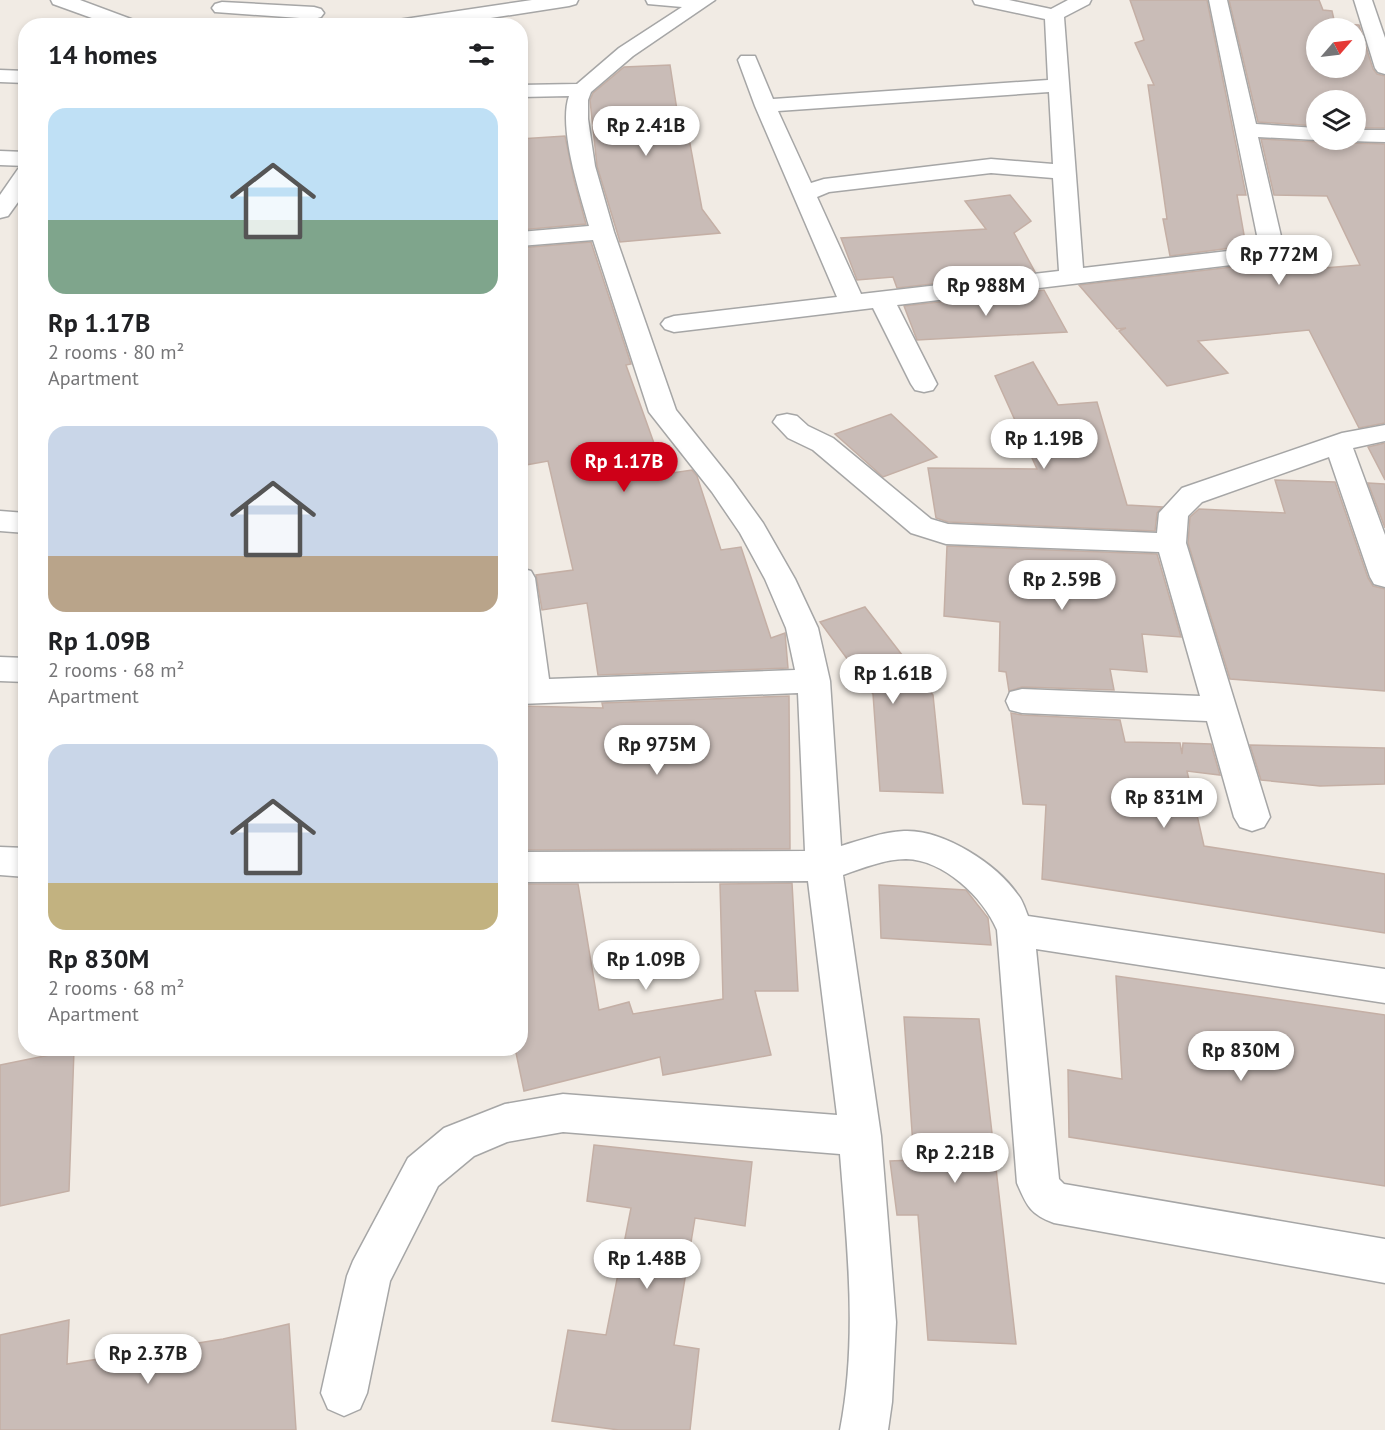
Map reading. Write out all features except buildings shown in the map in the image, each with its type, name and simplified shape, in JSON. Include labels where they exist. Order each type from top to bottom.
[{"type":"street","points":[[60,0],[113,18]]},
{"type":"street","points":[[440,18],[446,0]]},
{"type":"street","points":[[452,18],[569,0]]},
{"type":"street","points":[[655,0],[703,1]]},
{"type":"street","points":[[982,0],[1054,15],[1082,0]]},
{"type":"street","points":[[674,324],[1248,256],[1270,249],[1218,0]]},
{"type":"street","points":[[1363,0],[1385,68]]},
{"type":"street","points":[[703,1],[626,52],[582,90],[578,100],[576,119],[584,166],[602,232],[663,412],[722,486],[753,530],[780,579],[802,628],[814,681],[824,866],[860,1136],[874,1322],[869,1402],[864,1430]]},
{"type":"street","points":[[222,8],[315,13]]},
{"type":"street","points":[[1054,15],[1071,276]]},
{"type":"street","points":[[748,60],[765,106],[852,302]]},
{"type":"street","points":[[0,76],[18,77]]},
{"type":"street","points":[[765,106],[1058,85]]},
{"type":"street","points":[[528,90],[582,90]]},
{"type":"street","points":[[1246,130],[1306,133]]},
{"type":"street","points":[[1366,136],[1385,136]]},
{"type":"street","points":[[0,158],[18,159]]},
{"type":"street","points":[[805,194],[824,186],[991,166],[1063,172]]},
{"type":"street","points":[[0,211],[18,185]]},
{"type":"street","points":[[528,238],[602,232]]},
{"type":"street","points":[[881,299],[924,384]]},
{"type":"street","points":[[787,422],[798,432],[824,444],[921,526],[933,531],[946,534],[1171,543]]},
{"type":"street","points":[[1252,818],[1171,543],[1174,513],[1192,495],[1338,444],[1385,433]]},
{"type":"street","points":[[1338,444],[1385,577]]},
{"type":"street","points":[[0,521],[18,522]]},
{"type":"street","points":[[0,669],[18,670]]},
{"type":"street","points":[[528,692],[814,681]]},
{"type":"street","points":[[1022,700],[1219,709]]},
{"type":"street","points":[[528,867],[824,866],[876,850],[906,845],[938,851],[967,867],[990,888],[1005,905],[1016,930],[1038,1183],[1043,1193],[1054,1203],[1385,1261]]},
{"type":"street","points":[[0,861],[18,862]]},
{"type":"street","points":[[1016,930],[1385,986]]},
{"type":"street","points":[[344,1393],[369,1276],[423,1172],[459,1142],[505,1123],[563,1113],[860,1136]]}]
